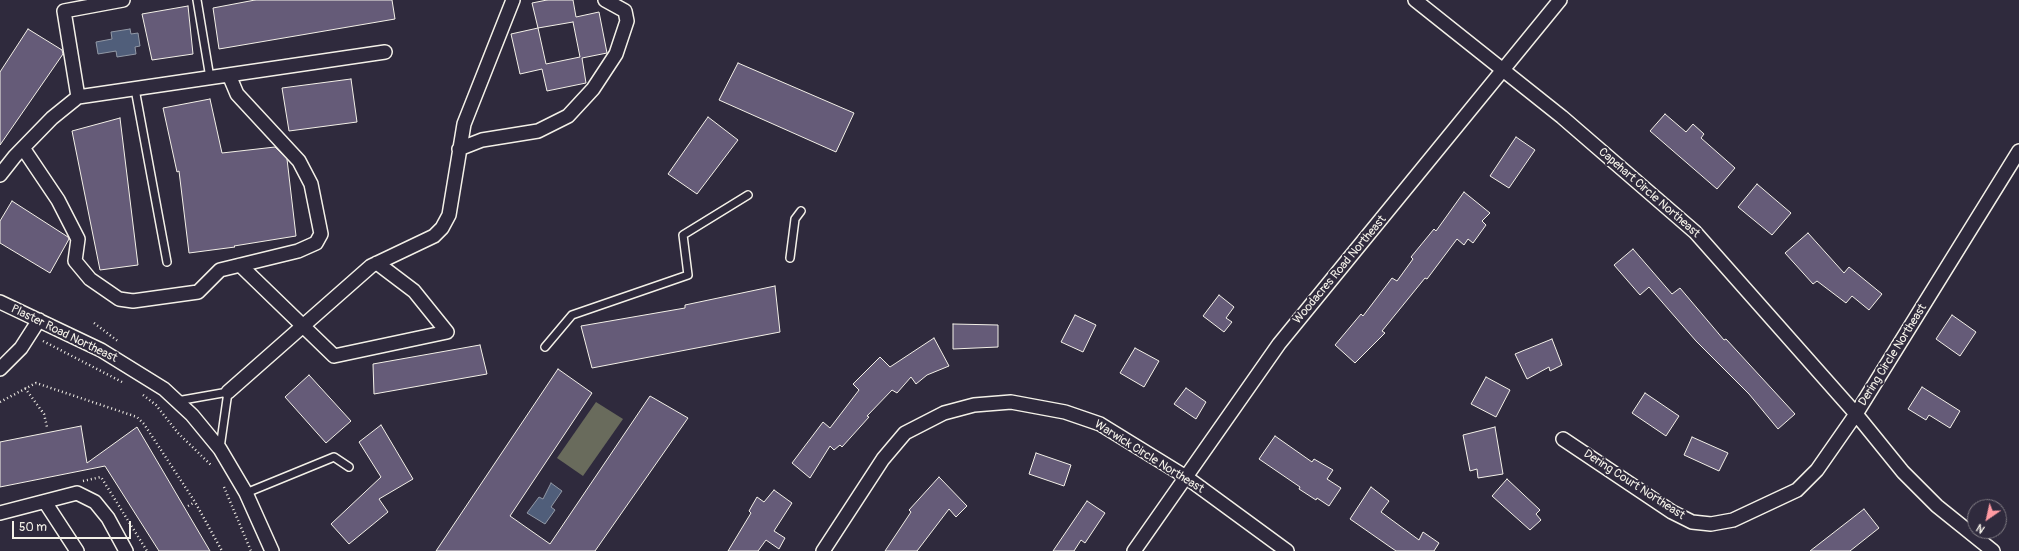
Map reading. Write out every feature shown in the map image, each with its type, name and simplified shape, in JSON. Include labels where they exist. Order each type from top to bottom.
[{"type":"street","points":[[78,97],[64,11],[123,0]]},
{"type":"street","points":[[228,392],[377,263],[434,236],[442,228],[449,215],[464,124],[513,0]]},
{"type":"street","points":[[459,149],[482,140],[538,131],[568,116],[593,89],[616,54],[627,21],[625,11],[605,0]]},
{"type":"street","name":"Capehart Circle Northeast","points":[[1415,0],[1562,117],[1695,232],[1856,414]]},
{"type":"street","name":"Woodacres Road Northeast","points":[[1134,551],[1279,344],[1560,0]]},
{"type":"street","points":[[0,175],[23,148],[52,118],[78,97],[385,52]]},
{"type":"street","points":[[23,148],[58,200],[78,239],[75,261],[90,279],[119,299],[133,301],[198,292],[220,270],[298,251],[316,243],[320,234],[311,184],[299,161],[237,94],[229,75]]},
{"type":"street","name":"Dering Circle Northeast","points":[[1992,551],[1938,506],[1903,472],[1856,414],[2019,151]]},
{"type":"street","points":[[240,265],[334,356],[446,332],[414,291],[377,263]]},
{"type":"street","name":"Plaster Road Northeast","points":[[0,302],[101,350],[164,390],[177,401],[192,415],[220,449],[246,493],[272,551]]},
{"type":"street","points":[[0,369],[21,348],[39,320]]},
{"type":"street","name":"Warwick Circle Northeast","points":[[823,551],[883,459],[904,433],[944,413],[974,405],[1011,402],[1065,412],[1100,424],[1186,477],[1287,551]]},
{"type":"street","name":"Dering Court Northeast","points":[[1563,439],[1672,512],[1692,522],[1711,524],[1733,520],[1797,490],[1817,470],[1856,414]]},
{"type":"street","points":[[0,513],[77,493],[95,502],[108,518],[126,551]]},
{"type":"street","points":[[45,502],[77,551]]},
{"type":"lane","points":[[197,0],[210,78]]},
{"type":"lane","points":[[135,89],[167,262]]},
{"type":"lane","points":[[545,347],[572,315],[688,275],[683,235],[748,195]]},
{"type":"lane","points":[[790,258],[794,219],[800,211]]},
{"type":"lane","points":[[177,401],[228,392],[220,449]]},
{"type":"lane","points":[[246,493],[334,457],[349,467]]},
{"type":"path","points":[[43,341],[124,383]]},
{"type":"path","points":[[0,402],[36,383],[137,417],[144,424],[195,502],[222,551]]},
{"type":"path","points":[[25,388],[44,414],[47,427]]},
{"type":"path","points":[[138,390],[156,405],[178,433],[213,467],[216,472]]},
{"type":"path","points":[[157,454],[161,451]]},
{"type":"path","points":[[222,484],[251,551]]},
{"type":"path","points":[[188,506],[195,502]]},
{"type":"green space","points":[[596,402],[623,419],[583,476],[557,458]]},
{"type":"water","points":[[130,29],[131,34],[138,33],[140,46],[135,47],[136,54],[117,57],[116,51],[98,54],[96,42],[112,39],[111,32]]},
{"type":"water","points":[[551,483],[562,491],[551,507],[555,510],[545,524],[527,513],[539,497],[543,499]]},
{"type":"building","points":[[255,0],[392,0],[395,19],[219,49],[213,8]]},
{"type":"building","points":[[547,0],[573,0],[576,17],[599,12],[607,53],[582,58],[586,83],[547,91],[542,69],[520,74],[511,34],[538,28],[532,3]],"holes":[[[573,22],[580,57],[546,64],[538,28]]]},
{"type":"building","points":[[188,6],[193,54],[152,60],[142,14]]},
{"type":"building","points":[[28,29],[62,50],[63,54],[0,145],[0,72]]},
{"type":"building","points":[[738,63],[854,113],[836,152],[719,100]]},
{"type":"building","points":[[351,79],[357,122],[289,131],[282,88]]},
{"type":"building","points":[[210,99],[222,153],[275,147],[287,159],[296,236],[234,246],[235,247],[189,253],[179,171],[177,172],[163,108]]},
{"type":"building","points":[[1665,114],[1686,132],[1693,124],[1704,134],[1701,138],[1735,168],[1717,189],[1650,131]]},
{"type":"building","points":[[708,117],[738,140],[697,194],[668,174]]},
{"type":"building","points":[[120,118],[138,265],[100,270],[72,131]]},
{"type":"building","points":[[1516,137],[1535,150],[1509,188],[1490,176]]},
{"type":"building","points":[[1757,184],[1791,213],[1772,235],[1738,207]]},
{"type":"building","points":[[1464,192],[1490,213],[1482,221],[1486,225],[1473,243],[1468,239],[1464,245],[1457,239],[1427,279],[1425,278],[1382,331],[1385,333],[1355,363],[1335,345],[1361,314],[1363,316],[1392,278],[1397,281],[1413,259],[1411,257],[1434,229],[1436,231]]},
{"type":"building","points":[[12,201],[68,237],[69,239],[50,273],[0,243],[0,221]]},
{"type":"building","points":[[1808,233],[1844,273],[1849,267],[1882,294],[1869,310],[1852,296],[1846,303],[1817,281],[1813,284],[1785,253]]},
{"type":"building","points":[[1633,249],[1672,294],[1680,288],[1724,340],[1726,339],[1795,414],[1778,429],[1749,394],[1696,341],[1649,287],[1640,295],[1614,265]]},
{"type":"building","points":[[775,286],[780,332],[592,368],[581,326],[685,308],[685,305]]},
{"type":"building","points":[[1219,295],[1234,307],[1226,318],[1232,322],[1224,332],[1203,316]]},
{"type":"building","points":[[1075,315],[1096,325],[1083,352],[1061,342]]},
{"type":"building","points":[[1952,315],[1976,332],[1960,356],[1936,339]]},
{"type":"building","points":[[953,324],[998,325],[998,347],[953,349]]},
{"type":"building","points":[[934,338],[949,366],[927,375],[916,384],[911,377],[897,393],[892,390],[867,416],[869,417],[842,447],[840,445],[834,450],[830,446],[810,478],[792,463],[823,422],[830,428],[859,390],[853,384],[880,357],[890,367]]},
{"type":"building","points":[[1552,339],[1562,365],[1550,371],[1549,367],[1527,379],[1515,354]]},
{"type":"building","points":[[480,345],[487,374],[374,394],[373,364]]},
{"type":"building","points":[[1135,348],[1159,361],[1144,387],[1120,373]]},
{"type":"building","points":[[558,369],[592,393],[510,516],[550,544],[650,396],[688,418],[595,551],[436,551]]},
{"type":"building","points":[[309,375],[351,421],[326,443],[285,397]]},
{"type":"building","points":[[1486,377],[1510,390],[1496,417],[1471,404]]},
{"type":"building","points":[[1922,387],[1960,411],[1950,428],[1929,415],[1926,420],[1908,409]]},
{"type":"building","points":[[1186,388],[1206,402],[1196,419],[1174,404]]},
{"type":"building","points":[[1645,393],[1679,416],[1666,436],[1632,413]]},
{"type":"building","points":[[381,425],[413,479],[379,499],[388,512],[349,544],[331,524],[381,477],[359,442]]},
{"type":"building","points":[[81,426],[87,463],[137,427],[210,551],[159,551],[105,466],[0,487],[0,442]]},
{"type":"building","points":[[1495,427],[1503,474],[1478,478],[1477,469],[1470,471],[1463,435]]},
{"type":"building","points":[[1275,436],[1312,462],[1314,459],[1333,470],[1327,479],[1341,488],[1329,506],[1299,489],[1300,487],[1259,459]]},
{"type":"building","points":[[1692,437],[1728,453],[1719,471],[1684,455]]},
{"type":"building","points":[[1036,453],[1071,465],[1064,486],[1029,474]]},
{"type":"building","points":[[939,477],[967,506],[956,517],[949,509],[917,551],[885,551],[911,512],[909,510]]},
{"type":"building","points":[[1507,479],[1540,510],[1536,514],[1541,520],[1530,530],[1492,496]]},
{"type":"building","points":[[1371,487],[1389,501],[1381,512],[1419,540],[1423,532],[1439,543],[1434,551],[1396,551],[1350,519]]},
{"type":"building","points":[[774,490],[792,503],[774,531],[785,538],[779,549],[766,540],[758,551],[728,551],[751,513],[749,511],[757,497],[764,502]]},
{"type":"building","points":[[1087,501],[1105,513],[1085,543],[1081,540],[1074,551],[1053,551]]},
{"type":"building","points":[[1864,509],[1879,528],[1850,551],[1810,551]]}]
